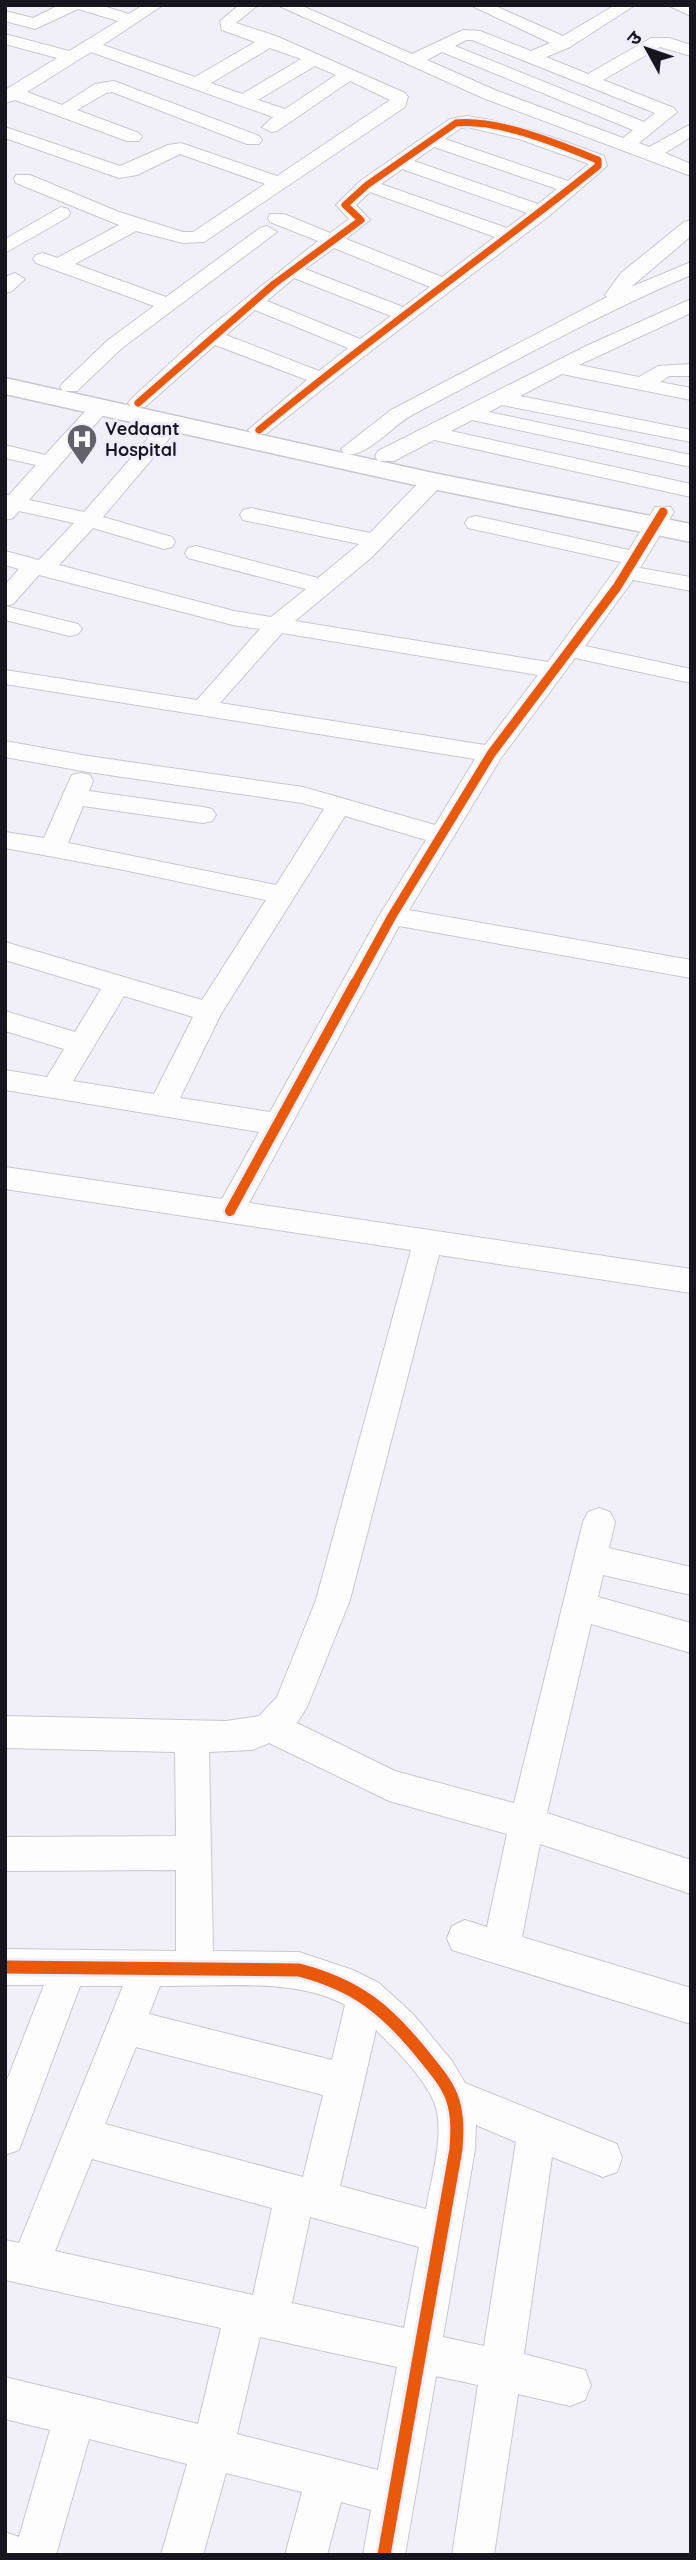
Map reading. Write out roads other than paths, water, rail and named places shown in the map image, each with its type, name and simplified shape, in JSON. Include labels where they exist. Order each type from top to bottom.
[{"type":"highway","points":[[5,373],[659,519],[691,533]]},
{"type":"highway","points":[[5,386],[433,481],[659,519],[691,519]]},
{"type":"street","points":[[5,16],[37,24],[73,5]]},
{"type":"street","points":[[81,5],[134,20]]},
{"type":"street","points":[[11,90],[73,57],[155,5]]},
{"type":"street","points":[[23,179],[182,239],[197,238],[399,103],[399,97],[349,74],[270,40],[228,26],[228,21],[250,5]]},
{"type":"street","points":[[285,5],[489,94],[651,154],[691,172]]},
{"type":"street","points":[[478,5],[564,43]]},
{"type":"street","points":[[537,55],[564,43],[627,5]]},
{"type":"street","points":[[675,5],[691,11]]},
{"type":"street","points":[[603,20],[691,51]]},
{"type":"street","points":[[412,61],[463,35],[474,35],[666,110],[667,114],[625,145]]},
{"type":"street","points":[[5,39],[73,57]]},
{"type":"street","points":[[198,83],[270,40]]},
{"type":"street","points":[[589,81],[653,44],[662,42]]},
{"type":"street","points":[[91,46],[287,116]]},
{"type":"street","points":[[441,46],[646,129]]},
{"type":"street","points":[[245,100],[314,59]]},
{"type":"street","points":[[220,162],[349,74]]},
{"type":"street","points":[[64,111],[101,88],[114,86],[253,139]]},
{"type":"street","points":[[11,90],[133,137]]},
{"type":"street","points":[[138,403],[211,336],[332,239],[361,220],[345,205],[367,185],[456,123],[468,120],[598,160],[598,166],[542,212],[320,378],[259,430]]},
{"type":"street","points":[[651,154],[691,129]]},
{"type":"street","points":[[5,132],[118,172],[130,171],[178,148],[278,183]]},
{"type":"street","points":[[431,140],[571,188]]},
{"type":"street","points":[[400,162],[542,212]]},
{"type":"street","points":[[367,185],[510,236]]},
{"type":"street","points":[[5,247],[61,213]]},
{"type":"street","points":[[135,223],[113,236],[50,262],[170,304]]},
{"type":"street","points":[[70,387],[115,344],[272,225],[332,239],[443,285]]},
{"type":"street","points":[[612,302],[628,277],[691,226]]},
{"type":"street","points":[[113,236],[163,253]]},
{"type":"street","points":[[189,262],[214,271]]},
{"type":"street","points":[[352,449],[398,414],[612,302],[691,268]]},
{"type":"street","points":[[292,271],[404,314]]},
{"type":"street","points":[[253,302],[362,347]]},
{"type":"street","points":[[386,456],[662,317],[691,305]]},
{"type":"street","points":[[662,317],[691,326]]},
{"type":"street","points":[[211,336],[320,378]]},
{"type":"street","points":[[559,368],[691,394]]},
{"type":"street","points":[[642,384],[665,370],[691,370]]},
{"type":"street","points":[[501,398],[691,436]]},
{"type":"street","points":[[8,506],[99,408]]},
{"type":"street","points":[[471,414],[691,461]]},
{"type":"street","points":[[5,600],[88,520],[172,423]]},
{"type":"street","points":[[433,433],[691,491]]},
{"type":"street","points":[[5,451],[48,462]]},
{"type":"street","points":[[202,709],[276,625],[325,587],[375,541],[433,481]]},
{"type":"street","points":[[8,506],[88,520],[164,542]]},
{"type":"street","points":[[251,515],[375,541]]},
{"type":"street","points":[[230,1211],[392,916],[491,754],[631,565],[659,519]]},
{"type":"street","points":[[476,523],[691,584]]},
{"type":"street","points":[[196,553],[325,587]]},
{"type":"street","points":[[5,558],[233,618],[554,670]]},
{"type":"street","points":[[5,613],[70,629]]},
{"type":"street","points":[[570,650],[691,676]]},
{"type":"street","points":[[8,683],[202,709],[491,754]]},
{"type":"street","points":[[5,749],[88,764],[269,789],[339,805],[442,836]]},
{"type":"street","points":[[53,848],[88,764]]},
{"type":"street","points":[[75,797],[203,815]]},
{"type":"street","points":[[163,1104],[209,1012],[339,805]]},
{"type":"street","points":[[5,840],[282,895]]},
{"type":"street","points":[[392,916],[691,969]]},
{"type":"street","points":[[5,951],[120,983],[209,1012]]},
{"type":"street","points":[[54,1088],[120,983]]},
{"type":"street","points":[[5,1021],[81,1044]]},
{"type":"street","points":[[5,1080],[277,1124]]},
{"type":"street","points":[[5,1178],[691,1281]]},
{"type":"street","points":[[5,1732],[192,1737],[252,1734],[271,1727],[289,1707],[333,1600],[428,1241]]},
{"type":"street","points":[[501,1949],[527,1823],[600,1522]]},
{"type":"street","points":[[591,1558],[691,1581]]},
{"type":"street","points":[[579,1606],[691,1638]]},
{"type":"street","points":[[271,1727],[389,1785],[527,1823],[691,1877]]},
{"type":"street","points":[[192,1737],[195,1968]]},
{"type":"street","points":[[5,1854],[194,1853]]},
{"type":"street","points":[[465,1938],[691,2006]]},
{"type":"street","points":[[5,1967],[299,1970],[332,1978],[366,1996],[401,2026],[453,2097],[458,2120],[456,2149],[384,2555]]},
{"type":"street","points":[[6,2134],[69,1968]]},
{"type":"street","points":[[149,1968],[80,2137],[18,2262],[570,2385]]},
{"type":"street","points":[[182,2555],[212,2450],[257,2317],[306,2196],[345,2082],[366,1996]]},
{"type":"street","points":[[125,2025],[345,2082]]},
{"type":"street","points":[[453,2097],[603,2158]]},
{"type":"street","points":[[473,2555],[537,2129]]},
{"type":"street","points":[[80,2137],[442,2233]]},
{"type":"street","points":[[5,2398],[394,2496]]},
{"type":"street","points":[[36,2555],[75,2416]]},
{"type":"street","points":[[306,2555],[327,2477]]},
{"type":"street","points":[[5,2553],[11,2555]]},
{"type":"place","name":"Vedaant Hospital","points":[[82,466]]}]
